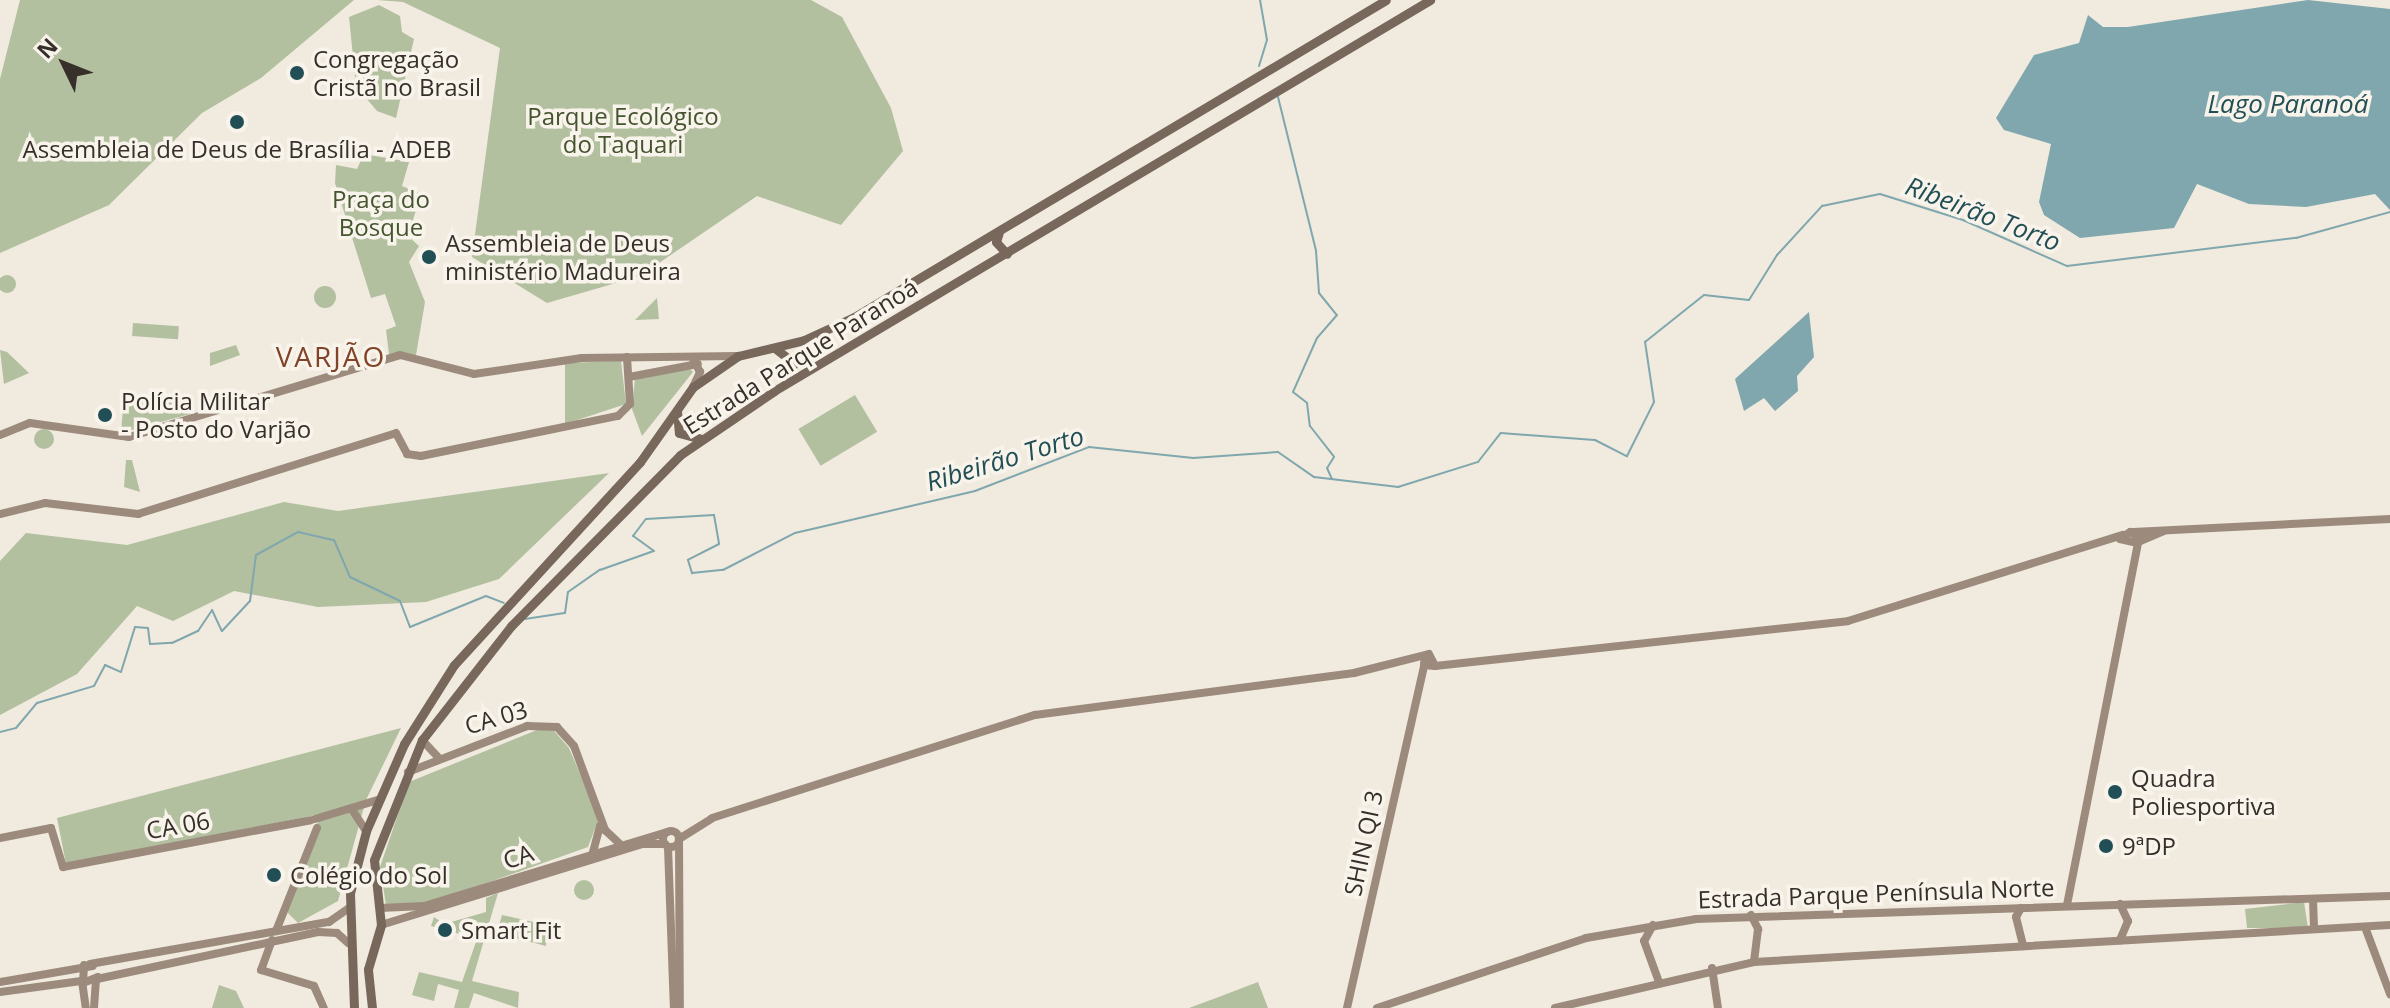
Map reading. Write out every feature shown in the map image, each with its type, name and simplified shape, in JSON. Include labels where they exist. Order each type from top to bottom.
[{"type":"main road","name":"Estrada Parque Paranoá","points":[[354,1008],[348,943],[350,893],[366,831],[378,800],[431,698],[499,614],[640,462],[693,387],[738,356],[833,328],[1386,0]]},
{"type":"main road","points":[[1404,0],[1416,8]]},
{"type":"main road","name":"Estrada Parque Paranoá","points":[[372,1008],[372,953],[381,925],[374,860],[404,775],[422,740],[511,626],[702,439],[774,391],[1430,0]]},
{"type":"main road","points":[[1166,133],[1178,140],[1173,153]]},
{"type":"main road","points":[[999,232],[996,242],[1007,254]]},
{"type":"main road","points":[[766,349],[784,351],[794,363],[774,391]]},
{"type":"main road","points":[[678,407],[679,433],[702,439]]},
{"type":"main road","points":[[350,893],[361,882],[375,888]]},
{"type":"main road","points":[[349,955],[359,962],[372,953]]},
{"type":"street","points":[[0,435],[30,423],[129,437],[400,355],[474,374],[627,357],[694,361]]},
{"type":"street","points":[[629,377],[641,369],[738,356]]},
{"type":"street","points":[[0,514],[45,503],[152,510],[396,433],[407,454],[421,456],[613,417],[628,410],[627,357]]},
{"type":"street","points":[[693,387],[694,361]]},
{"type":"street","points":[[1429,663],[1848,621],[2099,543],[2169,529],[2390,519]]},
{"type":"street","points":[[2126,538],[2138,542],[2169,529]]},
{"type":"street","points":[[2126,538],[2133,567]]},
{"type":"street","points":[[2071,904],[2138,542]]},
{"type":"street","name":"CA","points":[[380,908],[424,906],[593,852],[702,822],[1035,715],[1409,661],[1429,663]]},
{"type":"street","name":"SHIN QI 3","points":[[1349,1007],[1418,690],[1429,663]]},
{"type":"street","name":"CA 03","points":[[404,775],[438,757],[527,726],[557,727],[574,746],[600,821],[620,844]]},
{"type":"street","name":"CA 03","points":[[422,740],[438,757]]},
{"type":"street","name":"CA 06","points":[[0,838],[51,828],[63,867],[310,824],[378,800]]},
{"type":"street","points":[[353,811],[366,831]]},
{"type":"street","points":[[593,852],[600,821]]},
{"type":"street","points":[[667,845],[679,840],[702,822]]},
{"type":"street","points":[[310,824],[311,840],[282,916],[269,941],[261,970],[314,986],[324,1008]]},
{"type":"street","points":[[670,832],[679,840],[677,1008],[667,845],[670,832]]},
{"type":"street","name":"CA","points":[[381,925],[642,844],[667,845]]},
{"type":"street","name":"Estrada Parque Península Norte","points":[[1377,1008],[1393,1006],[1586,938],[1654,925],[1751,915],[2390,896]]},
{"type":"street","points":[[2313,899],[2314,929]]},
{"type":"street","points":[[2120,904],[2128,921],[2120,940]]},
{"type":"street","points":[[0,992],[97,980],[269,941],[300,927],[334,921],[349,908]]},
{"type":"street","points":[[2021,908],[2016,917],[2023,946]]},
{"type":"street","points":[[1751,915],[1758,937],[1754,962]]},
{"type":"street","points":[[282,916],[300,927]]},
{"type":"street","points":[[1654,925],[1644,941],[1659,982]]},
{"type":"street","points":[[1555,1008],[1707,969],[1754,962],[2314,929],[2371,929],[2390,925]]},
{"type":"street","points":[[2371,929],[2390,994]]},
{"type":"street","points":[[0,982],[87,965],[326,931],[348,943]]},
{"type":"street","points":[[87,965],[97,980],[94,1008]]},
{"type":"street","points":[[86,1008],[81,981],[87,965]]},
{"type":"street","points":[[1707,969],[1718,1008]]},
{"type":"green space","points":[[20,0],[354,0],[261,78],[202,113],[109,205],[0,253],[0,79]]},
{"type":"green space","name":"Parque Ecológico do Taquari","points":[[377,0],[811,0],[842,17],[891,108],[903,151],[841,225],[757,196],[640,276],[547,303],[472,257],[500,48],[403,2]]},
{"type":"green space","points":[[379,5],[400,16],[402,32],[414,39],[396,118],[377,111],[356,86],[349,17]]},
{"type":"green space","name":"Praça do Bosque","points":[[364,154],[409,162],[402,186],[421,194],[408,236],[419,246],[409,262],[425,302],[416,355],[389,354],[386,330],[396,326],[385,294],[371,298],[335,183],[336,165],[357,169]]},
{"type":"green space","points":[[7,275],[16,284],[7,293],[-2,284]]},
{"type":"green space","points":[[321,286],[329,286],[336,297],[329,308],[321,308],[314,301],[314,293]]},
{"type":"green space","points":[[657,298],[659,319],[635,320]]},
{"type":"green space","points":[[133,323],[179,326],[178,339],[132,336]]},
{"type":"green space","points":[[236,345],[240,355],[210,366],[210,353]]},
{"type":"green space","points":[[0,350],[7,352],[29,373],[4,384]]},
{"type":"green space","points":[[621,361],[626,404],[565,424],[565,363]]},
{"type":"green space","points":[[689,368],[693,372],[642,436],[632,409],[635,378]]},
{"type":"green space","points":[[855,395],[877,432],[821,466],[798,429]]},
{"type":"green space","points":[[124,397],[184,401],[190,414],[121,433]]},
{"type":"green space","points":[[44,429],[51,432],[54,439],[51,446],[44,449],[37,446],[34,439],[37,432]]},
{"type":"green space","points":[[126,460],[132,460],[140,492],[124,487]]},
{"type":"green space","points":[[609,473],[499,579],[426,602],[318,607],[234,591],[173,621],[137,606],[77,674],[0,715],[0,561],[26,533],[127,545],[284,502],[338,511]]},
{"type":"green space","points":[[549,725],[569,748],[599,818],[588,847],[417,908],[386,905],[380,867],[409,782]]},
{"type":"green space","points":[[401,728],[366,800],[338,901],[298,923],[284,909],[321,814],[66,864],[57,818]]},
{"type":"green space","name":"Quadra Poliesportiva","points":[[2115,782],[2122,785],[2125,792],[2122,799],[2115,802],[2108,799],[2105,792],[2108,785]]},
{"type":"green space","points":[[584,880],[591,883],[594,890],[591,897],[584,900],[577,897],[574,890],[577,883]]},
{"type":"green space","points":[[498,893],[472,981],[519,992],[518,1008],[474,993],[469,1008],[454,1008],[459,990],[438,984],[434,1001],[412,995],[419,972],[462,982],[477,939],[431,926],[434,917],[444,924],[486,912],[486,898]]},
{"type":"green space","points":[[2304,902],[2308,928],[2247,928],[2245,909]]},
{"type":"green space","points":[[502,915],[547,925],[546,946],[497,933]]},
{"type":"green space","points":[[1258,982],[1268,1008],[1189,1008],[1216,998]]},
{"type":"green space","points":[[219,985],[236,991],[244,1008],[212,1008]]},
{"type":"water","name":"Lago Paranoá","points":[[2308,0],[2390,9],[2390,210],[2375,194],[2306,207],[2249,204],[2197,184],[2174,228],[2080,238],[2044,215],[2039,202],[2051,144],[2004,130],[1996,118],[2034,55],[2079,43],[2088,15],[2103,27],[2128,27]]},
{"type":"water","points":[[1809,312],[1814,357],[1797,376],[1798,391],[1775,411],[1764,398],[1744,411],[1735,379]]},
{"type":"waterway","points":[[1259,66],[1267,40],[1260,0]]},
{"type":"waterway","points":[[1278,97],[1316,251],[1319,293],[1337,315],[1317,338],[1293,392],[1307,403],[1310,426],[1334,457],[1327,468],[1332,479]]},
{"type":"waterway","name":"Ribeirão Torto","points":[[525,619],[565,613],[568,592],[600,570],[654,551],[633,536],[646,519],[714,515],[719,544],[688,560],[692,573],[723,570],[795,533],[975,491],[1089,447],[1193,458],[1278,452],[1314,477],[1398,487],[1478,462],[1501,433],[1595,440],[1627,456],[1654,402],[1645,342],[1704,295],[1749,300],[1777,255],[1822,206],[1880,194],[1963,220],[2067,266],[2296,238],[2390,212]]},
{"type":"waterway","name":"Ribeirão Torto","points":[[0,732],[16,728],[37,703],[94,686],[105,665],[121,672],[135,627],[148,628],[150,644],[172,643],[198,631],[212,610],[222,631],[250,601],[256,555],[298,532],[334,540],[350,577],[400,601],[410,627],[486,596],[504,603]]},
{"type":"place","name":"Congregação Cristã no Brasil","points":[[297,73]]},
{"type":"place","name":"Assembleia de Deus de Brasília - ADEB","points":[[237,122]]},
{"type":"place","name":"Assembleia de Deus ministério Madureira","points":[[429,257]]},
{"type":"place","name":"Polícia Militar - Posto do Varjão","points":[[105,415]]},
{"type":"place","name":"Quadra Poliesportiva","points":[[2115,792]]},
{"type":"place","name":"9ªDP","points":[[2106,846]]},
{"type":"place","name":"Colégio do Sol","points":[[274,875]]},
{"type":"place","name":"Smart Fit","points":[[445,930]]},
{"type":"district","name":"VARJÃO","points":[[331,356]]}]
